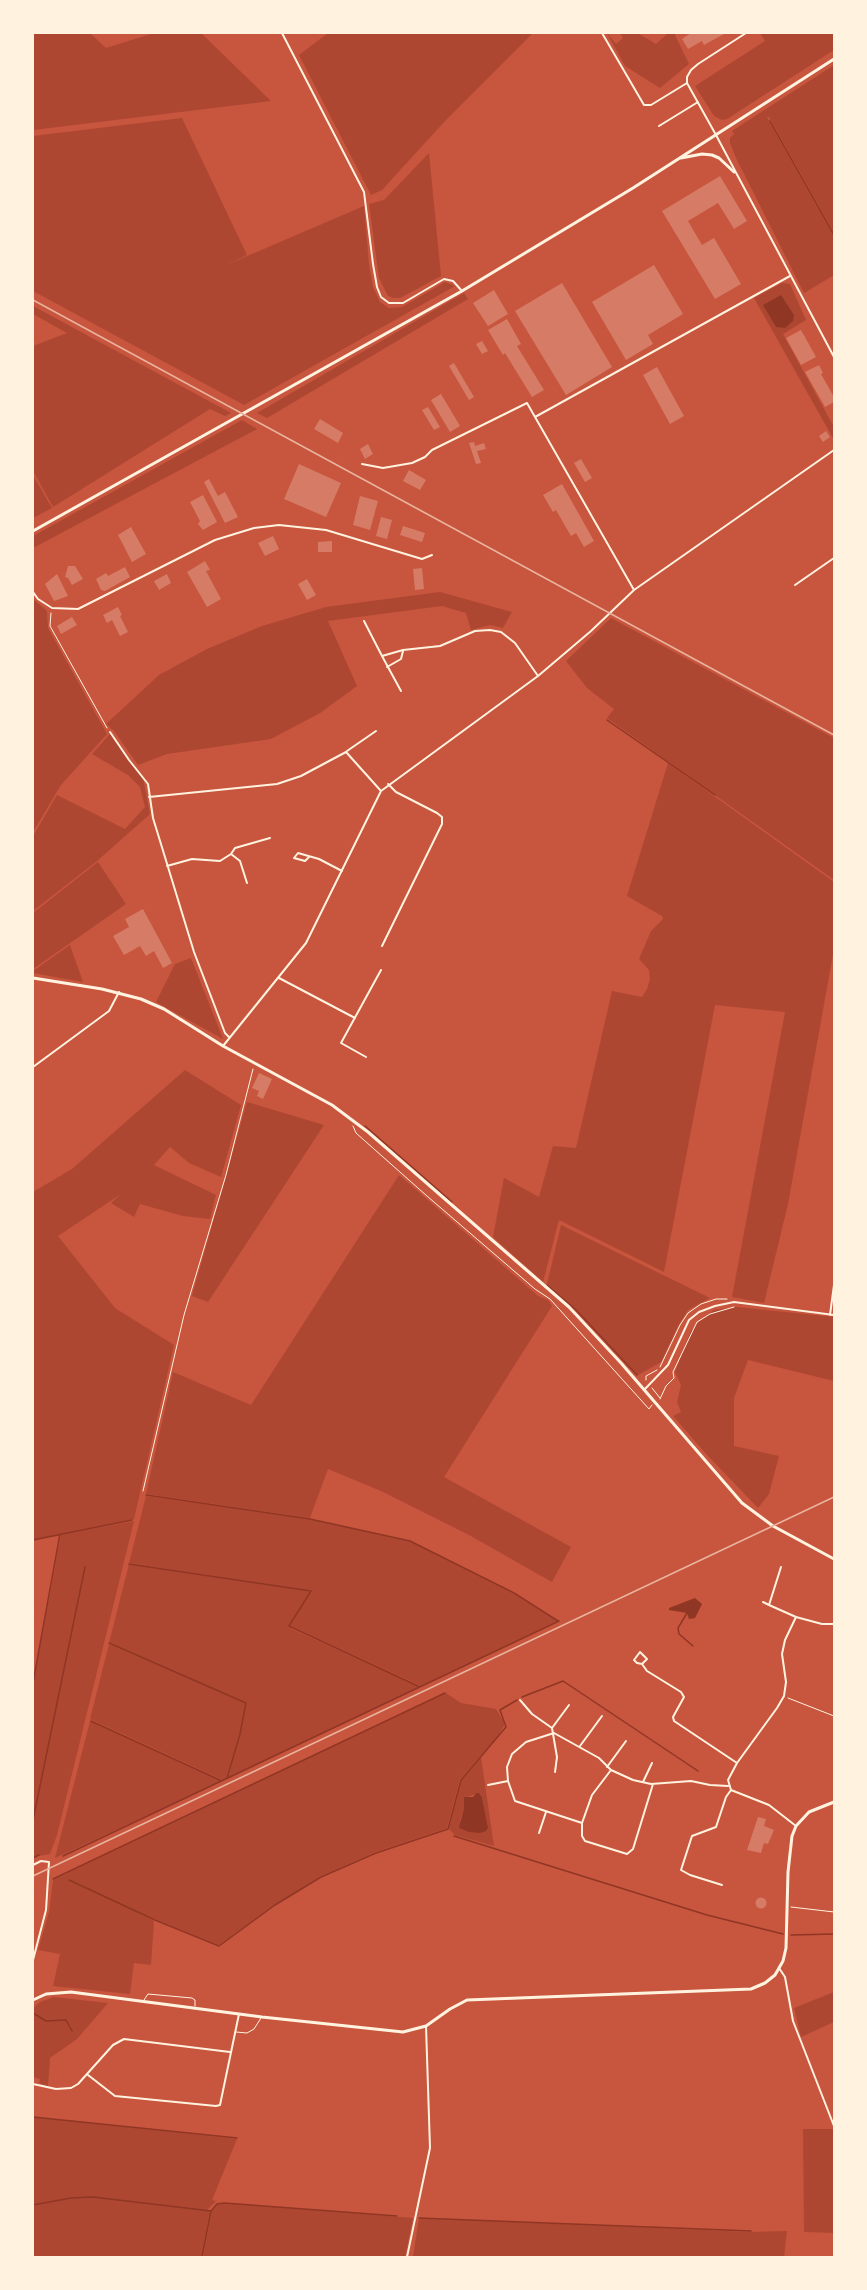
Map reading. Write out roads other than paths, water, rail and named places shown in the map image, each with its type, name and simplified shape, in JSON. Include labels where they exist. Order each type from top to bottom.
[{"type":"main road","points":[[33,531],[462,291],[716,135],[834,59]]},
{"type":"main road","points":[[679,158],[702,154],[712,155],[719,158],[734,172]]},
{"type":"main road","points":[[33,978],[119,993],[164,1009],[223,1046],[323,1100],[355,1121],[569,1307],[742,1503],[773,1526],[834,1559]]},
{"type":"main road","points":[[34,1998],[46,1994],[71,1992],[262,2017],[404,2032],[426,2026],[467,2000],[751,1989],[765,1983],[779,1968],[786,1948],[789,1850],[796,1826],[809,1812],[834,1802]]},
{"type":"street","points":[[282,33],[364,192],[373,264],[381,297],[389,303],[403,303],[444,279],[453,281],[462,291]]},
{"type":"street","points":[[602,33],[644,105],[651,105],[687,83],[691,70],[746,33]]},
{"type":"street","points":[[687,83],[834,357]]},
{"type":"street","points":[[659,126],[698,102]]},
{"type":"street","points":[[535,417],[790,276]]},
{"type":"street","points":[[362,464],[383,468],[411,463],[425,457],[432,450],[527,403],[634,590]]},
{"type":"street","points":[[223,1046],[306,943],[381,791],[388,784],[538,676],[591,631],[634,590],[834,450]]},
{"type":"street","points":[[33,592],[38,599],[52,608],[69,610],[89,606],[215,540],[266,526],[311,527],[422,559],[432,555]]},
{"type":"street","points":[[795,585],[834,558]]},
{"type":"street","points":[[364,621],[401,691]]},
{"type":"street","points":[[382,656],[404,650],[440,646],[475,631],[490,630],[510,638],[538,676]]},
{"type":"street","points":[[387,667],[400,659],[404,650]]},
{"type":"street","points":[[149,797],[277,784],[301,776],[346,752],[376,730]]},
{"type":"street","points":[[110,731],[129,760],[146,778],[153,818],[194,952],[225,1033],[229,1037]]},
{"type":"street","points":[[346,752],[381,791]]},
{"type":"street","points":[[382,946],[442,824],[442,817],[396,792],[388,784]]},
{"type":"street","points":[[167,866],[192,859],[220,861],[231,854],[235,848],[270,838]]},
{"type":"street","points":[[231,854],[240,861],[247,883]]},
{"type":"street","points":[[309,857],[342,871]]},
{"type":"street","points":[[366,1056],[342,1044],[381,970]]},
{"type":"street","points":[[279,978],[355,1018]]},
{"type":"street","points":[[33,1066],[109,1011],[119,993]]},
{"type":"street","points":[[830,1314],[834,1285]]},
{"type":"street","points":[[644,1390],[668,1365],[689,1320],[699,1312],[716,1306],[739,1303],[834,1315]]},
{"type":"street","points":[[769,1605],[781,1567]]},
{"type":"street","points":[[763,1602],[795,1617],[822,1624],[834,1624]]},
{"type":"street","points":[[795,1617],[785,1640],[782,1654],[786,1682],[784,1696],[730,1773],[728,1786],[730,1790],[769,1805],[796,1826]]},
{"type":"street","points":[[642,1664],[647,1671],[681,1692],[684,1697],[673,1717],[674,1721],[737,1763]]},
{"type":"street","points":[[520,1700],[532,1714],[552,1728],[557,1757],[555,1772]]},
{"type":"street","points":[[552,1728],[568,1705]]},
{"type":"street","points":[[580,1746],[602,1716]]},
{"type":"street","points":[[582,1823],[515,1801],[508,1781],[507,1767],[512,1754],[526,1742],[554,1733],[599,1758],[611,1770],[644,1782],[653,1784],[691,1781],[728,1786]]},
{"type":"street","points":[[607,1767],[626,1741]]},
{"type":"street","points":[[644,1782],[652,1763]]},
{"type":"street","points":[[611,1770],[592,1795],[582,1823],[582,1836],[585,1841],[627,1854],[633,1849],[653,1784]]},
{"type":"street","points":[[488,1785],[508,1781]]},
{"type":"street","points":[[722,1885],[681,1870],[692,1836],[716,1827],[730,1790]]},
{"type":"street","points":[[539,1833],[546,1812]]},
{"type":"street","points":[[33,1865],[40,1861],[49,1862],[46,1910],[33,1960]]},
{"type":"street","points":[[779,1968],[785,1977],[793,2021],[834,2126]]},
{"type":"street","points":[[88,2075],[115,2096],[220,2105],[239,2014]]},
{"type":"street","points":[[407,2257],[430,2148],[426,2026]]},
{"type":"street","points":[[33,2084],[64,2089],[78,2084],[113,2044],[124,2039],[230,2053]]},
{"type":"lane","points":[[144,2001],[148,1994],[192,1998],[195,2000],[195,2008]]},
{"type":"lane","points":[[235,2032],[247,2033],[254,2030],[262,2017]]},
{"type":"waterway","points":[[770,121],[834,235]]},
{"type":"waterway","points":[[607,720],[715,795]]},
{"type":"waterway","points":[[365,1126],[452,1202]]},
{"type":"waterway","points":[[547,1285],[576,1310],[637,1375]]},
{"type":"waterway","points":[[146,1495],[310,1519],[410,1541],[514,1593],[558,1621]]},
{"type":"waterway","points":[[33,1540],[132,1520]]},
{"type":"waterway","points":[[33,1683],[60,1534]]},
{"type":"waterway","points":[[129,1564],[311,1591],[289,1626],[420,1687]]},
{"type":"waterway","points":[[33,1820],[85,1567]]},
{"type":"waterway","points":[[687,1613],[678,1628],[679,1634],[693,1646]]},
{"type":"waterway","points":[[63,1856],[559,1621]]},
{"type":"waterway","points":[[109,1643],[246,1703],[227,1778]]},
{"type":"waterway","points":[[522,1697],[563,1681],[698,1771]]},
{"type":"waterway","points":[[53,1879],[445,1693]]},
{"type":"waterway","points":[[69,1880],[155,1920],[219,1946],[275,1905],[321,1877],[376,1853],[448,1829],[461,1780],[506,1727],[500,1710],[517,1700]]},
{"type":"waterway","points":[[91,1721],[222,1781]]},
{"type":"waterway","points":[[454,1836],[707,1915],[783,1934]]},
{"type":"waterway","points":[[33,1858],[39,1855]]},
{"type":"waterway","points":[[791,1935],[834,1934]]},
{"type":"waterway","points":[[33,2013],[46,2021],[66,2020],[72,2031]]},
{"type":"waterway","points":[[33,2117],[237,2138]]},
{"type":"waterway","points":[[33,2205],[71,2198],[93,2197],[211,2211],[217,2204],[224,2203],[397,2216]]},
{"type":"waterway","points":[[202,2257],[211,2211]]},
{"type":"waterway","points":[[419,2218],[751,2231]]},
{"type":"railway","points":[[33,300],[834,735]]},
{"type":"railway","points":[[33,1876],[834,1497]]}]
